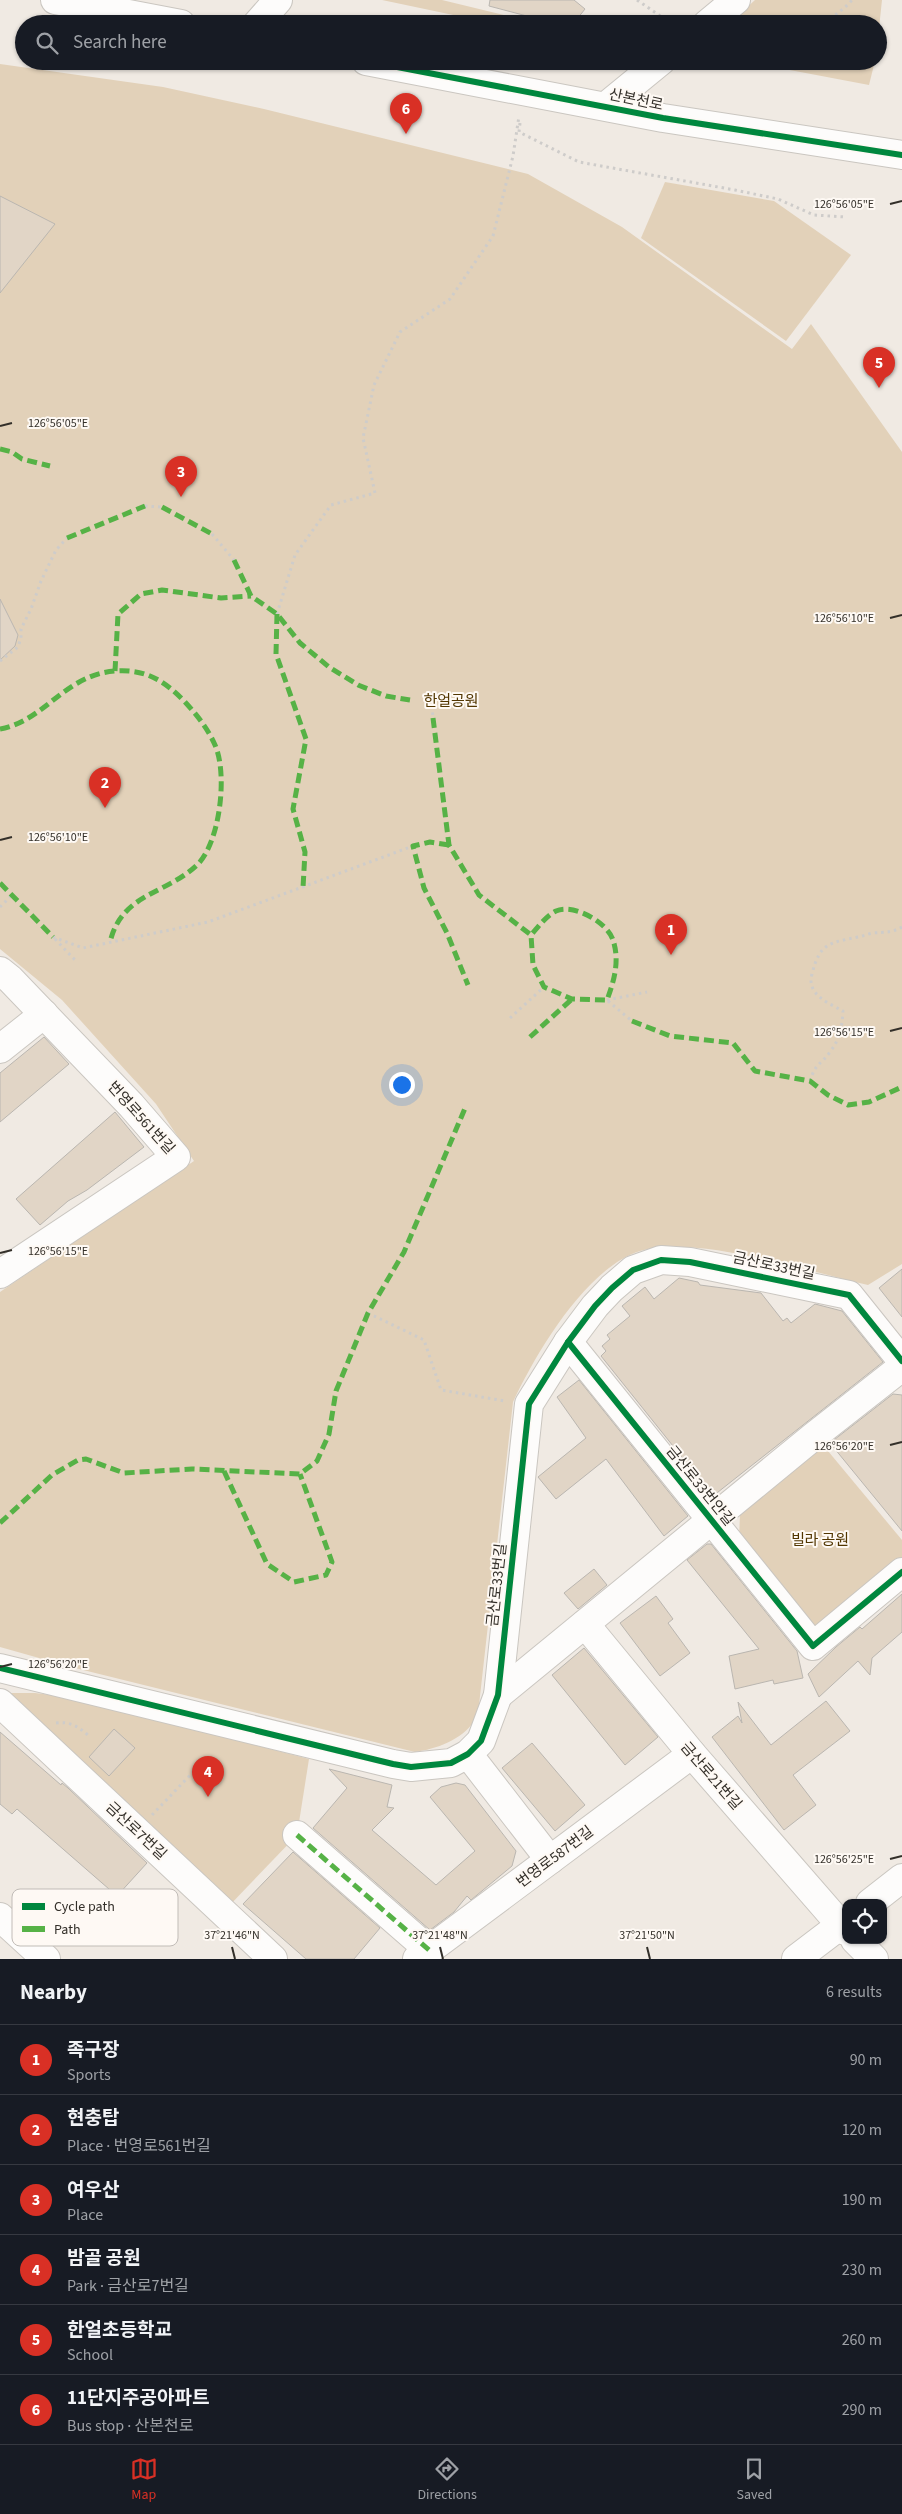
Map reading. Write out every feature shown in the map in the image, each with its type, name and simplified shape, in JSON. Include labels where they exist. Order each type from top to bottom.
[{"type":"street","points":[[55,0],[134,15]]},
{"type":"street","points":[[265,15],[278,0]]},
{"type":"street","points":[[718,15],[736,0]]},
{"type":"street","name":"산본천로","points":[[410,70],[522,93],[606,106],[663,118],[902,156]]},
{"type":"street","name":"산본천로","points":[[606,106],[650,70]]},
{"type":"street","name":"번영로561번길","points":[[0,971],[131,1105],[176,1157],[0,1274]]},
{"type":"street","points":[[0,1050],[44,1014]]},
{"type":"street","name":"금산로33번길","points":[[0,1668],[393,1764],[433,1766],[451,1763],[468,1754],[481,1741],[498,1695],[529,1404],[568,1342],[612,1288],[633,1270],[661,1260],[698,1264],[849,1295],[902,1361]]},
{"type":"street","name":"금산로33번안길","points":[[568,1342],[813,1646],[902,1572]]},
{"type":"street","name":"금산로33번안길","points":[[498,1695],[711,1519],[902,1367]]},
{"type":"street","name":"금산로21번길","points":[[585,1624],[692,1754],[842,1923]]},
{"type":"street","name":"금산로7번길","points":[[0,1703],[273,1959]]},
{"type":"street","points":[[468,1754],[550,1860]]},
{"type":"street","name":"번영로587번길","points":[[423,1955],[692,1754]]},
{"type":"street","points":[[297,1835],[423,1955]]},
{"type":"street","points":[[875,1899],[902,1878]]},
{"type":"street","points":[[0,1918],[12,1929]]},
{"type":"street","points":[[796,1959],[842,1932]]},
{"type":"street","name":"금산로21번길","points":[[860,1944],[874,1959]]},
{"type":"street","points":[[31,1946],[46,1959]]},
{"type":"path","points":[[637,0],[659,15]]},
{"type":"path","points":[[835,15],[845,9],[852,0]]},
{"type":"path","points":[[522,93],[519,132],[579,162],[778,199],[814,215],[845,217]]},
{"type":"path","points":[[277,614],[295,555],[331,505],[375,492],[363,438],[374,385],[400,332],[450,299],[493,236],[514,156],[522,93]]},
{"type":"path","points":[[145,506],[162,507]]},
{"type":"path","points":[[212,534],[234,560]]},
{"type":"path","points":[[0,660],[18,647],[21,638],[20,628],[31,609],[41,581],[56,550],[67,538]]},
{"type":"path","points":[[432,706],[433,718]]},
{"type":"path","points":[[76,960],[53,937],[83,948],[208,922],[413,846]]},
{"type":"path","points":[[0,907],[12,895]]},
{"type":"path","points":[[810,1081],[814,1066],[829,1054],[839,1039],[842,1025],[843,1011],[826,1002],[813,990],[810,978],[820,952],[832,942],[872,934],[891,933],[902,927]]},
{"type":"path","points":[[510,1018],[544,987]]},
{"type":"path","points":[[632,1022],[607,1000],[647,992]]},
{"type":"path","points":[[368,1313],[424,1340],[441,1390],[513,1402]]},
{"type":"path","points":[[172,1795],[196,1769]]},
{"type":"green space","points":[[382,0],[442,0],[504,15],[453,15]]},
{"type":"green space","points":[[755,0],[882,0],[880,15],[739,15]]},
{"type":"green space","name":"한얼공원","points":[[0,64],[15,66],[15,70],[43,70],[163,87],[264,109],[528,174],[622,227],[792,349],[811,324],[902,452],[902,1264],[868,1285],[785,1264],[721,1251],[691,1247],[663,1247],[640,1251],[620,1260],[582,1293],[549,1337],[513,1402],[479,1705],[474,1721],[469,1728],[448,1743],[415,1752],[71,1667],[0,1647],[0,1292],[194,1161],[156,1104],[62,1000],[0,949]]},
{"type":"green space","points":[[790,70],[873,70],[869,85]]},
{"type":"green space","points":[[665,182],[774,201],[851,255],[786,341],[641,238]]},
{"type":"green space","name":"빌라 공원","points":[[823,1445],[902,1540],[902,1562],[815,1633],[739,1540],[740,1514]]},
{"type":"green space","points":[[4,1693],[35,1693],[75,1698],[309,1759],[297,1835],[228,1907]]},
{"type":"building","points":[[490,0],[574,0],[585,9],[580,15],[523,15],[489,6]]},
{"type":"building","points":[[0,196],[55,224],[0,293]]},
{"type":"building","points":[[0,599],[18,635],[15,646],[0,660]]},
{"type":"building","points":[[44,1037],[69,1064],[0,1122],[0,1073]]},
{"type":"building","points":[[115,1112],[144,1147],[87,1190],[68,1201],[40,1225],[16,1199]]},
{"type":"building","points":[[902,1269],[902,1317],[879,1288]]},
{"type":"building","points":[[679,1278],[698,1282],[700,1285],[761,1293],[783,1321],[787,1318],[791,1323],[815,1304],[842,1311],[883,1362],[713,1496],[601,1356],[606,1351],[602,1346],[610,1339],[607,1335],[630,1316],[622,1306],[645,1287],[654,1299]]},
{"type":"building","points":[[579,1380],[688,1516],[664,1536],[606,1459],[556,1499],[538,1477],[586,1438],[557,1397]]},
{"type":"building","points":[[893,1394],[902,1395],[902,1531],[830,1443]]},
{"type":"building","points":[[707,1544],[711,1544],[797,1651],[803,1678],[774,1684],[773,1680],[735,1689],[729,1656],[759,1649],[687,1560]]},
{"type":"building","points":[[594,1569],[607,1585],[578,1609],[564,1593]]},
{"type":"building","points":[[902,1594],[902,1632],[872,1658],[870,1675],[858,1661],[819,1697],[808,1674],[836,1647],[860,1627],[862,1629]]},
{"type":"building","points":[[656,1596],[673,1619],[668,1623],[690,1653],[660,1676],[620,1623]]},
{"type":"building","points":[[584,1648],[658,1737],[625,1765],[552,1675]]},
{"type":"building","points":[[826,1701],[850,1731],[793,1775],[816,1805],[784,1830],[712,1737],[738,1716],[742,1723],[738,1702],[771,1745]]},
{"type":"building","points":[[114,1729],[135,1748],[109,1776],[89,1757]]},
{"type":"building","points":[[0,1732],[61,1785],[62,1783],[68,1788],[147,1863],[123,1889],[109,1889],[17,1809],[12,1814],[0,1804]]},
{"type":"building","points":[[532,1743],[585,1805],[555,1831],[502,1768]]},
{"type":"building","points":[[329,1769],[392,1785],[387,1807],[394,1808],[372,1830],[436,1885],[475,1851],[430,1797],[441,1787],[456,1783],[465,1785],[516,1851],[512,1866],[471,1900],[467,1896],[454,1912],[430,1930],[313,1828],[347,1788]]},
{"type":"building","points":[[293,1852],[380,1928],[354,1959],[306,1959],[243,1904]]},
{"type":"marked path","points":[[0,449],[12,452],[22,459],[50,466]]},
{"type":"marked path","points":[[67,538],[145,506]]},
{"type":"marked path","points":[[162,507],[212,534]]},
{"type":"marked path","points":[[234,560],[251,596],[277,614],[300,643],[329,667],[358,685],[386,696],[410,700]]},
{"type":"marked path","points":[[115,671],[118,614],[141,594],[162,590],[221,598],[251,596]]},
{"type":"marked path","points":[[277,614],[276,654],[306,739],[293,809],[305,852],[303,888]]},
{"type":"marked path","points":[[0,729],[30,717],[83,680],[98,674],[127,671],[146,674],[170,688],[194,712],[212,739],[219,758],[221,773],[220,808],[205,855],[185,875],[134,904],[116,926],[110,942]]},
{"type":"marked path","points":[[433,718],[449,845],[479,895],[531,935],[533,965],[544,987],[572,999],[607,1000],[614,978],[616,956],[610,934],[598,921],[581,912],[563,909],[549,916],[531,935]]},
{"type":"marked path","points":[[449,845],[430,842],[413,846],[424,888],[447,933],[468,985]]},
{"type":"marked path","points":[[0,883],[53,937]]},
{"type":"marked path","points":[[530,1037],[572,999]]},
{"type":"marked path","points":[[632,1021],[670,1036],[733,1043],[755,1071],[810,1081],[828,1095],[848,1105],[869,1102],[902,1087]]},
{"type":"marked path","points":[[0,1523],[52,1475],[78,1460],[86,1459],[124,1473],[192,1469],[300,1474],[317,1461],[329,1434],[336,1391],[368,1313],[404,1252],[466,1106]]},
{"type":"marked path","points":[[224,1471],[267,1564],[294,1582],[326,1575],[332,1562],[300,1474]]},
{"type":"marked path","points":[[297,1835],[429,1950]]},
{"type":"cycle path","points":[[413,70],[663,118],[902,155]]},
{"type":"cycle path","points":[[0,1668],[393,1764],[411,1767],[451,1763],[468,1754],[481,1741],[498,1695],[529,1404],[568,1342],[595,1306],[612,1288],[633,1270],[661,1260],[690,1262],[849,1295],[902,1361]]},
{"type":"cycle path","points":[[568,1342],[813,1646],[902,1572]]},
{"type":"place","name":"11단지주공아파트","points":[[406,134]]},
{"type":"place","name":"한얼초등학교","points":[[879,388]]},
{"type":"place","name":"여우산","points":[[181,497]]},
{"type":"place","name":"현충탑","points":[[105,808]]},
{"type":"place","name":"족구장","points":[[671,955]]},
{"type":"place","name":"밤골 공원","points":[[208,1797]]}]
